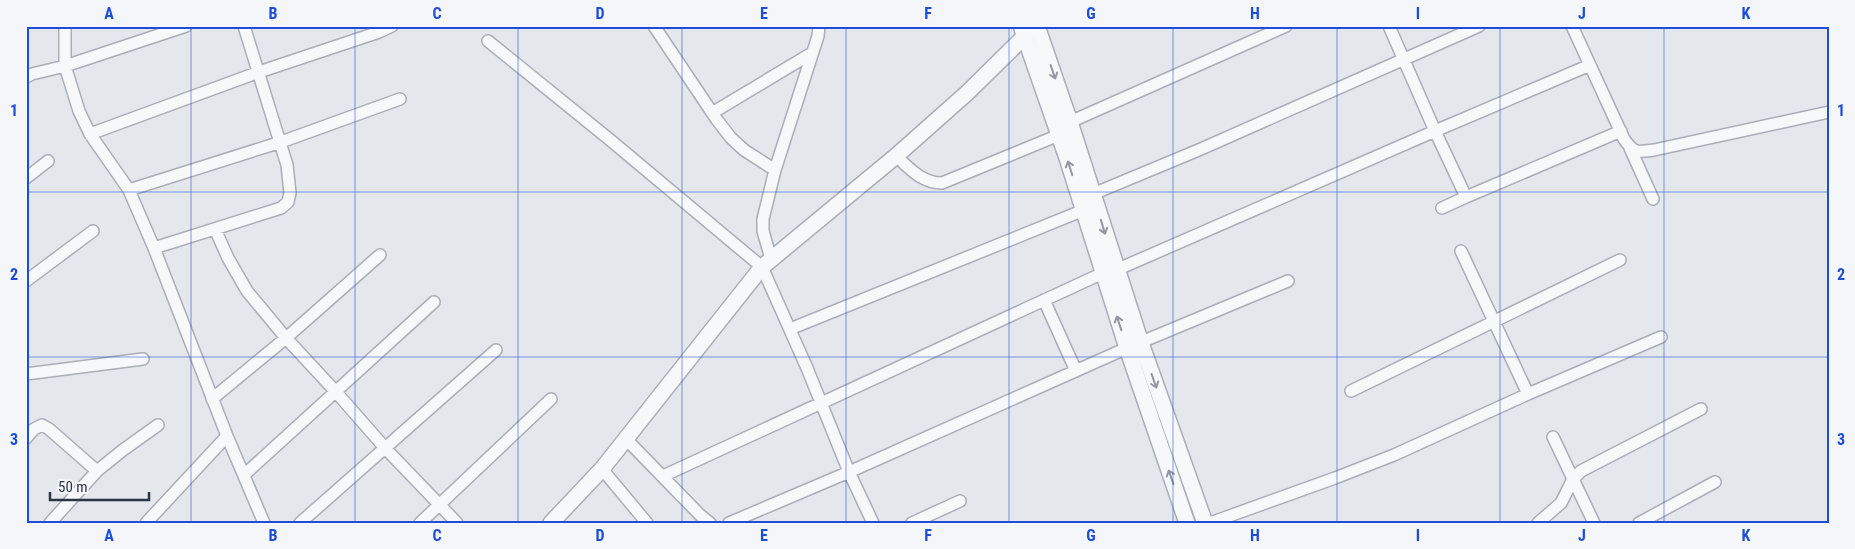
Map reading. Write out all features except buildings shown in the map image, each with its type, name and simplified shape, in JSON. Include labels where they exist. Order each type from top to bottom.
[{"type":"street","points":[[65,26],[64,66],[76,103],[90,134],[129,190],[154,248],[226,436],[244,476],[259,520]]},
{"type":"street","points":[[26,78],[32,74],[64,66],[186,26]]},
{"type":"street","points":[[154,248],[281,208],[288,202],[290,193],[287,164],[244,26]]},
{"type":"street","points":[[90,134],[392,26]]},
{"type":"street","points":[[654,26],[731,138],[744,150],[775,170]]},
{"type":"street","points":[[819,26],[818,36],[775,170],[763,225],[766,263],[790,330],[820,403],[873,523]]},
{"type":"street","points":[[1037,26],[1093,194],[1110,272]]},
{"type":"street","points":[[1070,122],[1286,26]]},
{"type":"street","points":[[1389,26],[1466,197]]},
{"type":"street","points":[[1093,194],[1201,149],[1479,26]]},
{"type":"street","points":[[1572,26],[1653,199]]},
{"type":"street","points":[[551,523],[602,469],[766,263],[896,156],[967,92],[1026,30],[1084,210],[1110,272],[1134,345],[1187,523]]},
{"type":"street","points":[[488,41],[766,263]]},
{"type":"street","points":[[712,113],[812,53]]},
{"type":"street","points":[[663,476],[1044,300],[1590,65]]},
{"type":"street","points":[[129,190],[281,142],[400,99]]},
{"type":"street","points":[[1630,148],[1637,152],[1654,150],[1829,112]]},
{"type":"street","points":[[1442,208],[1620,131]]},
{"type":"street","points":[[896,156],[923,180],[942,183],[1059,135]]},
{"type":"street","points":[[26,178],[48,161]]},
{"type":"street","points":[[790,330],[1084,210]]},
{"type":"street","points":[[215,229],[228,258],[247,291],[286,338],[386,449],[457,523]]},
{"type":"street","points":[[26,281],[93,231]]},
{"type":"street","points":[[1461,252],[1528,394]]},
{"type":"street","points":[[212,399],[286,338],[380,255]]},
{"type":"street","points":[[1351,391],[1620,260]]},
{"type":"street","points":[[729,523],[849,472],[1134,345],[1288,281]]},
{"type":"street","points":[[1044,300],[1076,371]]},
{"type":"street","points":[[244,476],[434,302]]},
{"type":"street","points":[[1210,523],[1394,455],[1528,394],[1661,337]]},
{"type":"street","points":[[1134,345],[1206,523]]},
{"type":"street","points":[[300,523],[496,350]]},
{"type":"street","points":[[26,374],[143,359]]},
{"type":"street","points":[[420,523],[551,399]]},
{"type":"street","points":[[1538,523],[1561,503],[1572,479],[1589,466],[1701,409]]},
{"type":"street","points":[[26,438],[34,429],[42,425],[97,471]]},
{"type":"street","points":[[50,523],[97,471],[158,425]]},
{"type":"street","points":[[146,523],[226,436]]},
{"type":"street","points":[[1553,437],[1594,523]]},
{"type":"street","points":[[626,439],[710,523]]},
{"type":"street","points":[[602,469],[646,523]]},
{"type":"street","points":[[1640,523],[1716,482]]},
{"type":"street","points":[[912,523],[960,501]]}]
